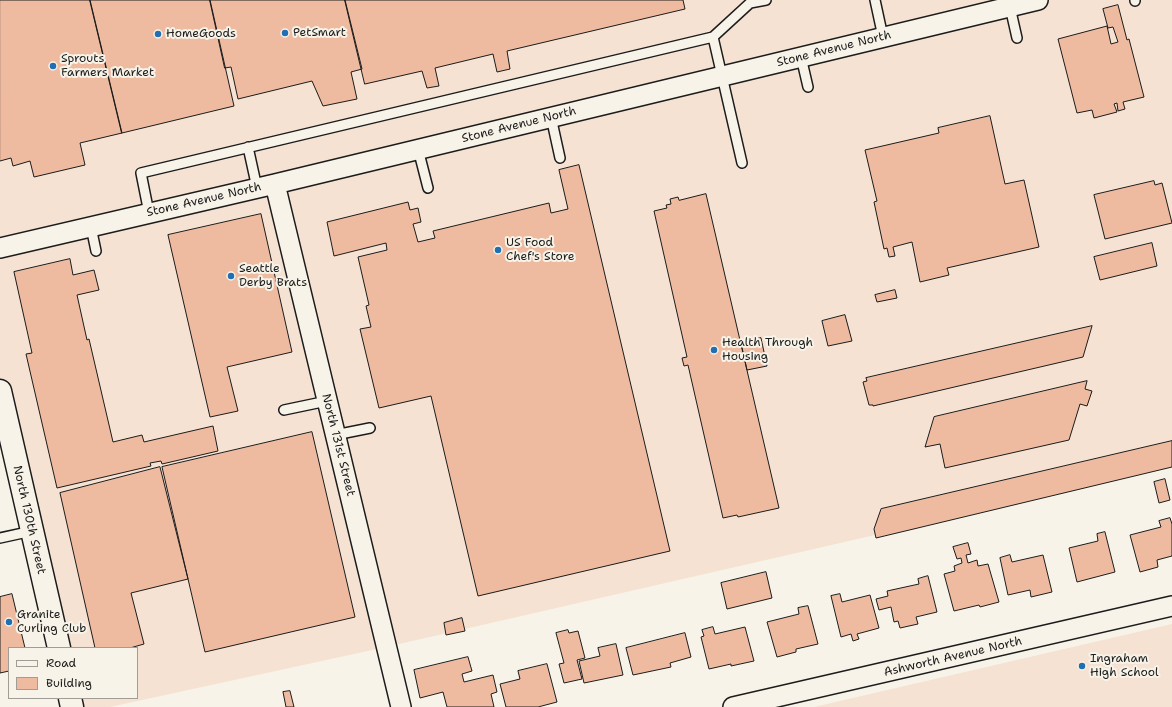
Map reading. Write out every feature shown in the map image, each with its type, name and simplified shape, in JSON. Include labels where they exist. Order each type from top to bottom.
[{"type":"main road","name":"North 130th Street","points":[[0,391],[59,647]]},
{"type":"street","name":"Stone Avenue North","points":[[0,248],[266,186],[1038,0]]},
{"type":"street","name":"North 131st Street","points":[[266,186],[336,435],[402,707]]},
{"type":"street","name":"Ashworth Avenue North","points":[[733,707],[1172,606]]},
{"type":"lane","points":[[149,213],[141,173],[713,37],[750,3],[766,0]]},
{"type":"lane","points":[[875,0],[883,37]]},
{"type":"lane","points":[[1010,7],[1017,38]]},
{"type":"lane","points":[[713,37],[742,164]]},
{"type":"lane","points":[[801,57],[808,87]]},
{"type":"lane","points":[[551,117],[560,158]]},
{"type":"lane","points":[[248,148],[266,186]]},
{"type":"lane","points":[[418,149],[428,188]]},
{"type":"lane","points":[[91,227],[96,251]]},
{"type":"lane","points":[[284,410],[327,401]]},
{"type":"lane","points":[[336,435],[370,428]]},
{"type":"lane","points":[[0,538],[32,531]]},
{"type":"shaded area","points":[[0,0],[1172,0],[1172,467],[386,647],[110,707],[72,707],[70,699],[138,699],[138,647],[59,647],[0,391]]},
{"type":"shaded area","name":"Ingraham High School","points":[[1172,624],[1172,707],[814,707]]},
{"type":"building","name":"Sprouts Farmers Market","points":[[0,0],[90,0],[122,133],[80,143],[85,165],[34,177],[30,161],[13,166],[11,158],[0,161]]},
{"type":"building","name":"HomeGoods","points":[[90,0],[210,0],[234,106],[122,133]]},
{"type":"building","name":"PetSmart","points":[[210,0],[345,0],[362,69],[351,72],[357,99],[323,106],[312,81],[238,99],[231,67],[225,68]]},
{"type":"building","points":[[345,0],[683,0],[685,9],[507,51],[510,69],[497,72],[493,54],[435,68],[439,86],[427,88],[422,71],[365,84]]},
{"type":"building","points":[[1118,5],[1127,40],[1129,39],[1144,97],[1123,102],[1125,109],[1118,111],[1117,103],[1114,104],[1117,112],[1094,118],[1092,110],[1077,113],[1058,39],[1107,26],[1111,44],[1118,42],[1113,27],[1108,28],[1103,9]]},
{"type":"building","points":[[990,116],[1005,184],[1024,180],[1039,247],[947,268],[949,275],[920,282],[912,242],[893,247],[895,256],[889,257],[887,248],[884,249],[874,202],[877,201],[865,150],[939,133],[938,128]]},
{"type":"building","points":[[579,165],[670,551],[478,596],[431,396],[379,408],[360,329],[371,327],[366,306],[369,305],[358,257],[387,250],[386,243],[334,256],[327,222],[408,202],[410,210],[418,208],[421,222],[413,224],[418,242],[435,238],[433,231],[549,203],[551,213],[568,209],[559,170]]},
{"type":"building","points":[[1154,181],[1155,185],[1162,183],[1172,223],[1105,239],[1094,195]]},
{"type":"building","name":"Health Through Housing","points":[[706,194],[779,508],[738,517],[737,515],[723,518],[688,365],[684,366],[682,358],[687,357],[654,211],[667,208],[666,205],[671,204],[670,199],[678,197],[679,200]]},
{"type":"building","points":[[261,214],[292,352],[227,367],[238,411],[210,417],[168,235]]},
{"type":"building","points":[[1152,243],[1157,266],[1100,280],[1094,257]]},
{"type":"building","points":[[70,259],[73,275],[94,270],[99,290],[77,295],[113,442],[142,435],[144,442],[213,426],[218,451],[162,464],[161,461],[150,463],[151,466],[57,488],[26,354],[32,353],[14,272]]},
{"type":"building","points":[[895,290],[897,298],[877,302],[875,295]]},
{"type":"building","points":[[845,315],[852,341],[828,346],[822,321]]},
{"type":"building","points":[[1092,326],[1083,357],[873,406],[869,405],[863,382],[867,381],[866,378]]},
{"type":"building","points":[[761,338],[767,366],[747,370],[741,343]]},
{"type":"building","points":[[1087,381],[1085,389],[1092,391],[1087,406],[1080,404],[1069,440],[945,468],[940,444],[925,447],[934,417]]},
{"type":"building","points":[[312,432],[355,617],[205,652],[162,467]]},
{"type":"building","points":[[1172,441],[1172,467],[876,538],[874,529],[881,509]]},
{"type":"building","points":[[160,467],[188,579],[131,593],[144,644],[134,647],[95,647],[60,493]]},
{"type":"building","points":[[1165,479],[1170,500],[1159,503],[1154,482]]},
{"type":"building","points":[[1170,518],[1172,524],[1172,556],[1157,560],[1158,567],[1140,572],[1130,535],[1161,527],[1159,521]]},
{"type":"building","points":[[1105,532],[1115,572],[1077,582],[1069,548],[1098,541],[1097,534]]},
{"type":"building","points":[[968,543],[971,554],[966,555],[968,563],[977,560],[978,566],[988,564],[999,602],[954,611],[944,574],[955,571],[954,566],[962,563],[961,558],[957,559],[953,547]]},
{"type":"building","points":[[1010,555],[1012,562],[1043,555],[1052,592],[1031,597],[1030,590],[1008,595],[1000,558]]},
{"type":"building","points":[[766,572],[772,598],[727,609],[721,583]]},
{"type":"building","points":[[928,576],[937,612],[916,617],[918,624],[900,628],[898,621],[894,622],[891,607],[879,610],[876,599],[888,596],[887,591],[919,584],[918,579]]},
{"type":"building","name":"Granite Curling Club","points":[[12,594],[25,647],[8,647],[8,671],[0,673],[0,597]]},
{"type":"building","points":[[840,594],[842,602],[870,595],[879,628],[857,634],[859,639],[853,641],[851,634],[841,637],[831,596]]},
{"type":"building","points":[[808,606],[818,644],[796,649],[796,652],[777,657],[767,622],[799,614],[798,608]]},
{"type":"building","points":[[462,618],[465,631],[446,635],[444,623]]},
{"type":"building","points":[[713,627],[715,634],[745,627],[754,661],[709,669],[701,637],[704,636],[702,630]]},
{"type":"building","points":[[568,630],[569,633],[578,631],[585,658],[577,660],[582,679],[564,683],[559,664],[564,663],[556,633]]},
{"type":"building","points":[[685,633],[691,657],[670,663],[671,667],[633,675],[626,648]]},
{"type":"building","points":[[616,644],[623,675],[584,683],[579,661],[600,656],[598,648]]},
{"type":"building","points":[[468,657],[472,671],[462,674],[464,682],[493,675],[497,692],[491,694],[494,707],[447,707],[443,692],[420,698],[414,670]]},
{"type":"building","points":[[547,664],[557,702],[538,707],[506,707],[500,684],[520,679],[518,671]]},
{"type":"building","points":[[290,691],[294,707],[286,707],[283,692]]},
{"type":"place","name":"PetSmart","points":[[285,33]]},
{"type":"place","name":"HomeGoods","points":[[158,34]]},
{"type":"place","name":"Sprouts Farmers Market","points":[[53,66]]},
{"type":"place","name":"US Food Chef's Store","points":[[498,250]]},
{"type":"place","name":"Seattle Derby Brats","points":[[231,276]]},
{"type":"place","name":"Health Through Housing","points":[[714,350]]},
{"type":"place","name":"Granite Curling Club","points":[[9,622]]},
{"type":"place","name":"Ingraham High School","points":[[1082,666]]}]
